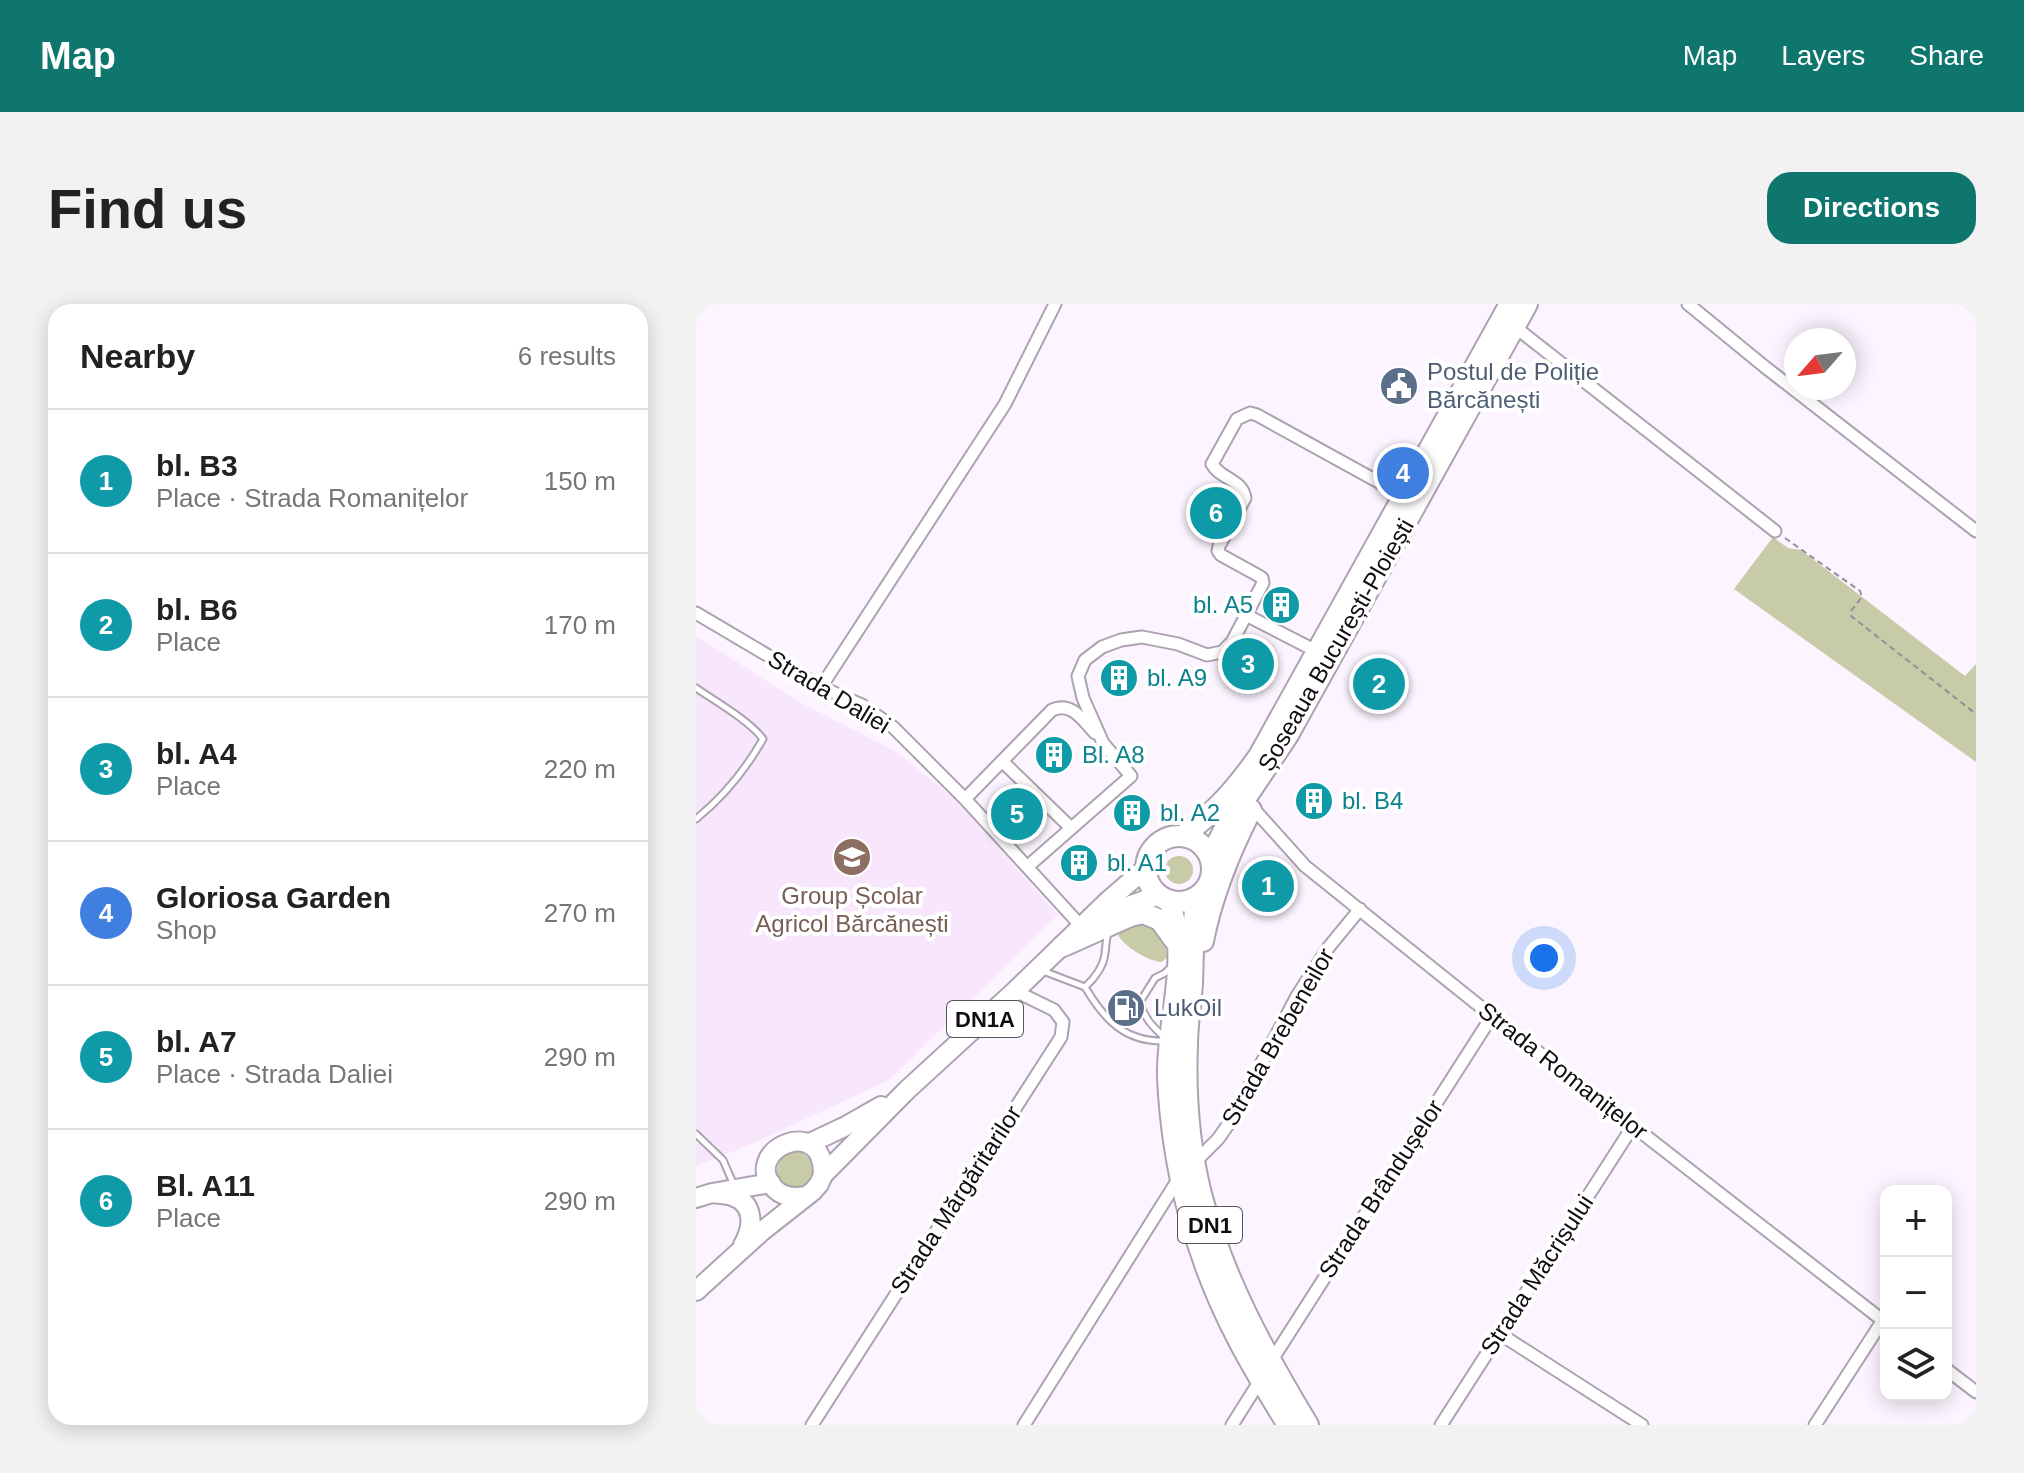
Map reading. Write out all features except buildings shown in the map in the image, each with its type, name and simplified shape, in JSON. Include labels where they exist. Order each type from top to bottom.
[{"type":"highway","name":"Șoseaua București-Ploiești","points":[[1183,836],[1209,816],[1239,785],[1276,727],[1510,304]]},
{"type":"highway","name":"Șoseaua București-Ploiești","points":[[1210,858],[1223,832],[1288,735],[1527,304]]},
{"type":"highway","name":"DN1","points":[[1190,1004],[1209,912],[1224,869],[1288,735]]},
{"type":"highway","points":[[1146,868],[1154,848],[1172,837],[1183,836],[1200,843],[1210,858]]},
{"type":"highway","name":"DN1","points":[[1210,858],[1210,880],[1205,891],[1196,898],[1187,1043],[1186,1091],[1195,1163],[1200,1192],[1224,1267],[1288,1425]]},
{"type":"highway","name":"DN1","points":[[1146,868],[1152,888],[1164,898],[1178,952],[1168,1077],[1180,1178],[1199,1246],[1238,1340],[1308,1425]]},
{"type":"highway","points":[[1164,898],[1179,903],[1196,898]]},
{"type":"highway","name":"DN1A","points":[[1063,946],[1143,913],[1165,926],[1178,952]]},
{"type":"main road","name":"DN1A","points":[[907,1090],[863,1117],[808,1144],[782,1144],[775,1150],[772,1180],[787,1196],[805,1196],[813,1191],[823,1175],[907,1090],[1146,868]]},
{"type":"main road","name":"DN1A","points":[[1063,946],[1119,910],[1164,898]]},
{"type":"main road","points":[[808,1144],[820,1157],[823,1175]]},
{"type":"main road","name":"DN1A","points":[[704,1196],[733,1183],[772,1180]]},
{"type":"main road","name":"DN1A","points":[[704,1196],[772,1180]]},
{"type":"main road","points":[[761,1232],[777,1203],[772,1180]]},
{"type":"main road","points":[[704,1196],[732,1196],[749,1210],[751,1228],[740,1251]]},
{"type":"main road","points":[[696,1291],[805,1196]]},
{"type":"street","points":[[821,687],[1005,404],[1055,304]]},
{"type":"street","points":[[1688,304],[1976,531]]},
{"type":"street","points":[[1515,327],[1775,531]]},
{"type":"street","points":[[1103,743],[1083,698],[1078,676],[1085,660],[1102,647],[1142,637],[1178,644],[1207,655],[1222,652],[1232,642],[1263,583],[1262,578],[1218,551],[1245,498],[1239,485],[1212,464],[1237,419],[1243,414],[1257,415],[1404,496]]},
{"type":"street","name":"Strada Daliei","points":[[696,613],[821,687],[862,705],[893,727],[965,799],[1081,926]]},
{"type":"street","points":[[1246,615],[1316,651]]},
{"type":"street","points":[[965,799],[1052,710],[1058,707],[1073,710],[1131,776],[1027,867]]},
{"type":"street","points":[[1002,761],[1071,828]]},
{"type":"street","name":"Strada Romanițelor","points":[[1252,807],[1305,866],[1880,1319]]},
{"type":"street","name":"Strada Brebeneilor","points":[[1195,1163],[1232,1119],[1297,996],[1328,948],[1360,909]]},
{"type":"street","name":"Strada Mărgăritarilor","points":[[812,1425],[1061,1037],[1063,1022],[1054,1010],[1015,991]]},
{"type":"street","name":"Strada Brândușelor","points":[[1232,1425],[1492,1016]]},
{"type":"street","name":"Strada Măcrișului","points":[[1441,1425],[1633,1126]]},
{"type":"street","points":[[1024,1425],[1180,1178]]},
{"type":"street","points":[[1815,1425],[1880,1328]]},
{"type":"street","points":[[1500,1334],[1642,1425]]},
{"type":"street","points":[[1952,1374],[1976,1392]]},
{"type":"lane","points":[[696,688],[758,732],[763,739],[712,806],[696,819]]},
{"type":"lane","points":[[1085,987],[1096,975],[1105,957],[1106,941],[1113,923]]},
{"type":"lane","points":[[1169,1041],[1149,1022],[1140,1002],[1155,978],[1165,973],[1178,952]]},
{"type":"lane","points":[[1038,969],[1085,987],[1111,1023],[1131,1035],[1148,1041],[1169,1041]]},
{"type":"lane","points":[[696,1134],[723,1160],[733,1183]]},
{"type":"path","points":[[1775,531],[1860,591],[1862,597],[1851,611],[1851,616],[1976,714]]},
{"type":"shaded area","name":"Group Școlar Agricol Bărcănești","points":[[696,636],[803,704],[897,752],[956,800],[1058,915],[889,1080],[752,1144],[696,1166]]},
{"type":"green space","points":[[1773,537],[1788,548],[1801,550],[1965,676],[1976,664],[1976,762],[1734,589]]},
{"type":"green space","points":[[1179,856],[1189,860],[1193,870],[1189,880],[1179,884],[1169,880],[1165,870],[1169,860]]},
{"type":"green space","points":[[1146,923],[1163,942],[1167,957],[1162,962],[1136,952],[1117,933],[1122,925]]},
{"type":"green space","points":[[795,1152],[808,1157],[813,1170],[808,1183],[795,1188],[782,1183],[777,1170],[782,1157]]},
{"type":"place","name":"Postul de Poliție Bărcănești","points":[[1399,386]]},
{"type":"place","name":"Gloriosa Garden","points":[[1403,473]]},
{"type":"place","name":"Bl. A11","points":[[1216,513]]},
{"type":"place","name":"bl. A5","points":[[1281,605]]},
{"type":"place","name":"bl. A4","points":[[1248,664]]},
{"type":"place","name":"bl. A9","points":[[1119,678]]},
{"type":"place","name":"bl. B6","points":[[1379,684]]},
{"type":"place","name":"Bl. A8","points":[[1054,755]]},
{"type":"place","name":"bl. B4","points":[[1314,801]]},
{"type":"place","name":"bl. A2","points":[[1132,813]]},
{"type":"place","name":"bl. A7","points":[[1017,814]]},
{"type":"place","name":"Group Școlar Agricol Bărcănești","points":[[852,857]]},
{"type":"place","name":"bl. A1","points":[[1079,863]]},
{"type":"place","name":"bl. B3","points":[[1268,886]]},
{"type":"place","name":"LukOil","points":[[1126,1008]]}]
